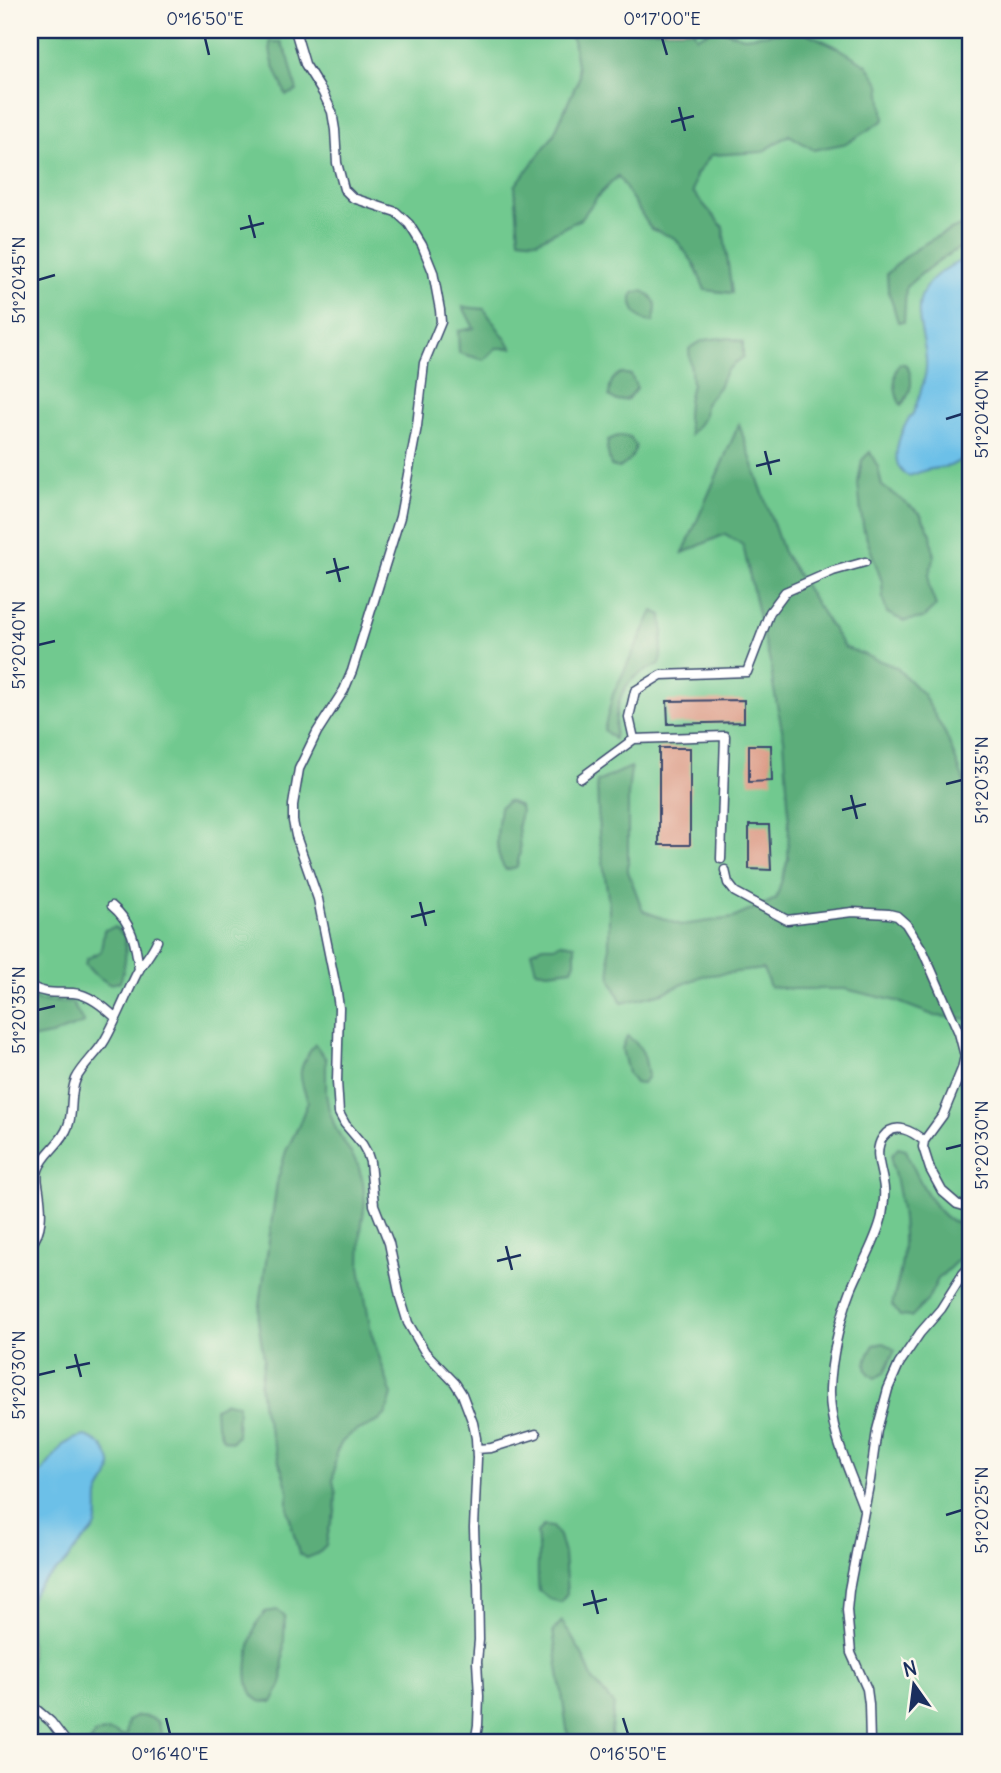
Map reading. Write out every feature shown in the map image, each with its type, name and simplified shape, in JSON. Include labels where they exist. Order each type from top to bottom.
[{"type":"lane","points":[[295,30],[305,64],[331,112],[337,163],[344,189],[353,198],[396,212],[409,224],[433,271],[439,298],[441,322],[424,363],[417,426],[400,517],[352,671],[299,769],[293,821],[318,899],[337,993],[339,1113],[368,1153],[374,1205],[389,1243],[408,1323],[425,1352],[462,1394],[473,1423],[477,1449],[474,1528],[480,1640],[477,1662],[478,1725],[475,1743]]},
{"type":"lane","points":[[930,30],[971,30]]},
{"type":"lane","points":[[634,739],[629,717],[635,691],[662,675],[747,672],[770,611],[785,592],[833,571],[864,562]]},
{"type":"lane","points":[[581,778],[634,739],[725,736],[721,859]]},
{"type":"lane","points":[[725,870],[728,883],[735,892],[787,920],[852,912],[888,914],[897,916],[906,924],[923,951],[960,1033],[965,1056],[943,1115],[924,1141],[923,1147],[930,1169],[942,1191],[957,1204],[971,1208]]},
{"type":"lane","points":[[112,906],[127,921],[135,943],[139,970]]},
{"type":"lane","points":[[30,1247],[41,1225],[37,1175],[39,1167],[65,1133],[71,1118],[71,1098],[80,1072],[106,1038],[139,970],[157,942]]},
{"type":"lane","points":[[30,986],[48,993],[81,995],[99,1003],[115,1017]]},
{"type":"lane","points":[[864,1509],[837,1440],[832,1419],[830,1390],[835,1353],[850,1292],[881,1219],[884,1189],[878,1145],[887,1132],[898,1128],[907,1129],[924,1141]]},
{"type":"lane","points":[[870,1743],[867,1689],[851,1653],[847,1610],[877,1430],[892,1379],[908,1349],[941,1309],[971,1265]]},
{"type":"lane","points":[[477,1449],[491,1448],[536,1434]]},
{"type":"lane","points":[[30,1704],[51,1722],[68,1743]]},
{"type":"green space","points":[[30,30],[971,30],[971,1743],[30,1743]]},
{"type":"green space","points":[[562,30],[693,30],[697,37],[712,30],[721,30],[744,37],[800,30],[867,65],[880,84],[884,120],[847,143],[814,150],[789,135],[762,152],[711,155],[696,175],[693,192],[723,227],[732,293],[705,290],[694,264],[675,238],[651,229],[618,176],[598,196],[581,219],[537,241],[519,239],[515,186],[553,136],[579,78],[573,40]]},
{"type":"green space","points":[[270,42],[281,42],[289,59],[297,91],[286,95],[273,63]]},
{"type":"green space","points":[[971,222],[971,243],[945,256],[906,287],[904,322],[898,322],[888,289],[887,274],[905,257],[926,243]]},
{"type":"green space","points":[[643,291],[652,297],[656,304],[653,322],[639,316],[632,304],[633,293]]},
{"type":"green space","points":[[463,307],[484,309],[512,348],[496,348],[484,360],[459,353],[458,331],[474,328]]},
{"type":"green space","points":[[729,338],[743,342],[743,357],[726,371],[719,387],[705,404],[704,417],[690,435],[687,417],[692,384],[689,349],[703,341]]},
{"type":"green space","points":[[899,364],[905,364],[911,379],[908,396],[901,405],[895,384]]},
{"type":"green space","points":[[621,373],[631,375],[637,388],[628,399],[617,401],[609,396],[610,389],[613,380]]},
{"type":"green space","points":[[739,424],[783,552],[844,647],[896,667],[923,694],[946,735],[964,781],[971,806],[971,1019],[935,1016],[896,1001],[845,989],[770,987],[763,969],[702,976],[663,993],[622,1003],[611,980],[609,904],[599,835],[597,782],[631,767],[628,796],[628,871],[643,911],[681,925],[733,918],[776,899],[788,859],[789,817],[784,739],[771,665],[743,545],[725,534],[683,553]]},
{"type":"green space","points":[[618,436],[630,437],[636,446],[630,459],[619,468],[611,466],[607,449],[608,440]]},
{"type":"green space","points":[[870,452],[878,467],[882,486],[920,513],[931,534],[934,558],[929,574],[929,587],[936,606],[923,618],[904,621],[887,613],[882,582],[864,531],[861,513],[858,483],[862,460]]},
{"type":"green space","points":[[653,611],[662,615],[660,664],[643,672],[626,686],[619,701],[614,739],[604,730],[613,694]]},
{"type":"green space","points":[[508,801],[520,806],[520,852],[517,867],[506,870],[499,856],[497,840],[500,807]]},
{"type":"green space","points":[[115,927],[125,936],[125,959],[120,982],[109,984],[85,964],[87,959],[101,951],[104,930]]},
{"type":"green space","points":[[562,943],[575,945],[575,962],[572,969],[548,972],[536,970],[531,951]]},
{"type":"green space","points":[[30,996],[38,1001],[72,1003],[84,1023],[51,1035],[30,1039]]},
{"type":"green space","points":[[627,1036],[641,1049],[645,1058],[648,1077],[641,1084],[635,1083],[628,1073],[622,1049]]},
{"type":"green space","points":[[315,1044],[326,1059],[329,1110],[336,1129],[358,1165],[363,1182],[365,1202],[360,1267],[371,1332],[392,1395],[386,1414],[379,1421],[352,1433],[342,1442],[336,1453],[333,1481],[336,1494],[335,1513],[326,1545],[317,1554],[307,1558],[299,1554],[288,1511],[288,1490],[263,1410],[260,1385],[264,1359],[258,1320],[277,1182],[286,1151],[308,1101],[301,1071]]},
{"type":"green space","points":[[898,1148],[906,1150],[926,1191],[947,1218],[955,1222],[971,1220],[971,1247],[938,1279],[927,1301],[911,1317],[900,1316],[892,1305],[903,1254],[900,1202],[892,1164],[892,1155]]},
{"type":"green space","points":[[884,1343],[895,1350],[884,1373],[875,1378],[866,1367],[867,1358],[874,1345]]},
{"type":"green space","points":[[226,1402],[238,1404],[237,1435],[231,1442],[223,1439],[216,1423],[215,1408]]},
{"type":"green space","points":[[543,1526],[552,1527],[559,1536],[564,1554],[567,1593],[561,1602],[550,1599],[539,1591],[537,1533]]},
{"type":"green space","points":[[278,1610],[285,1616],[282,1684],[272,1702],[262,1702],[254,1696],[250,1688],[247,1666],[253,1634],[259,1620],[265,1612]]},
{"type":"green space","points":[[562,1621],[582,1654],[593,1680],[614,1705],[611,1732],[614,1743],[569,1743],[553,1631]]},
{"type":"green space","points":[[137,1716],[157,1721],[161,1738],[155,1743],[90,1743],[95,1734],[115,1732],[121,1736],[126,1735],[128,1721]]},
{"type":"water","points":[[971,255],[971,455],[950,466],[909,476],[898,466],[897,450],[901,434],[913,413],[926,369],[919,304],[926,287],[936,276]]},
{"type":"water","points":[[85,1436],[97,1442],[107,1452],[111,1465],[111,1471],[98,1497],[96,1525],[64,1564],[40,1585],[30,1601],[30,1479],[41,1473],[63,1445]]},
{"type":"building","points":[[744,700],[744,722],[668,724],[667,701]]},
{"type":"building","points":[[749,745],[771,745],[772,781],[749,782]]},
{"type":"building","points":[[659,748],[690,748],[690,845],[659,845]]},
{"type":"building","points":[[749,825],[769,825],[771,870],[749,869]]}]
